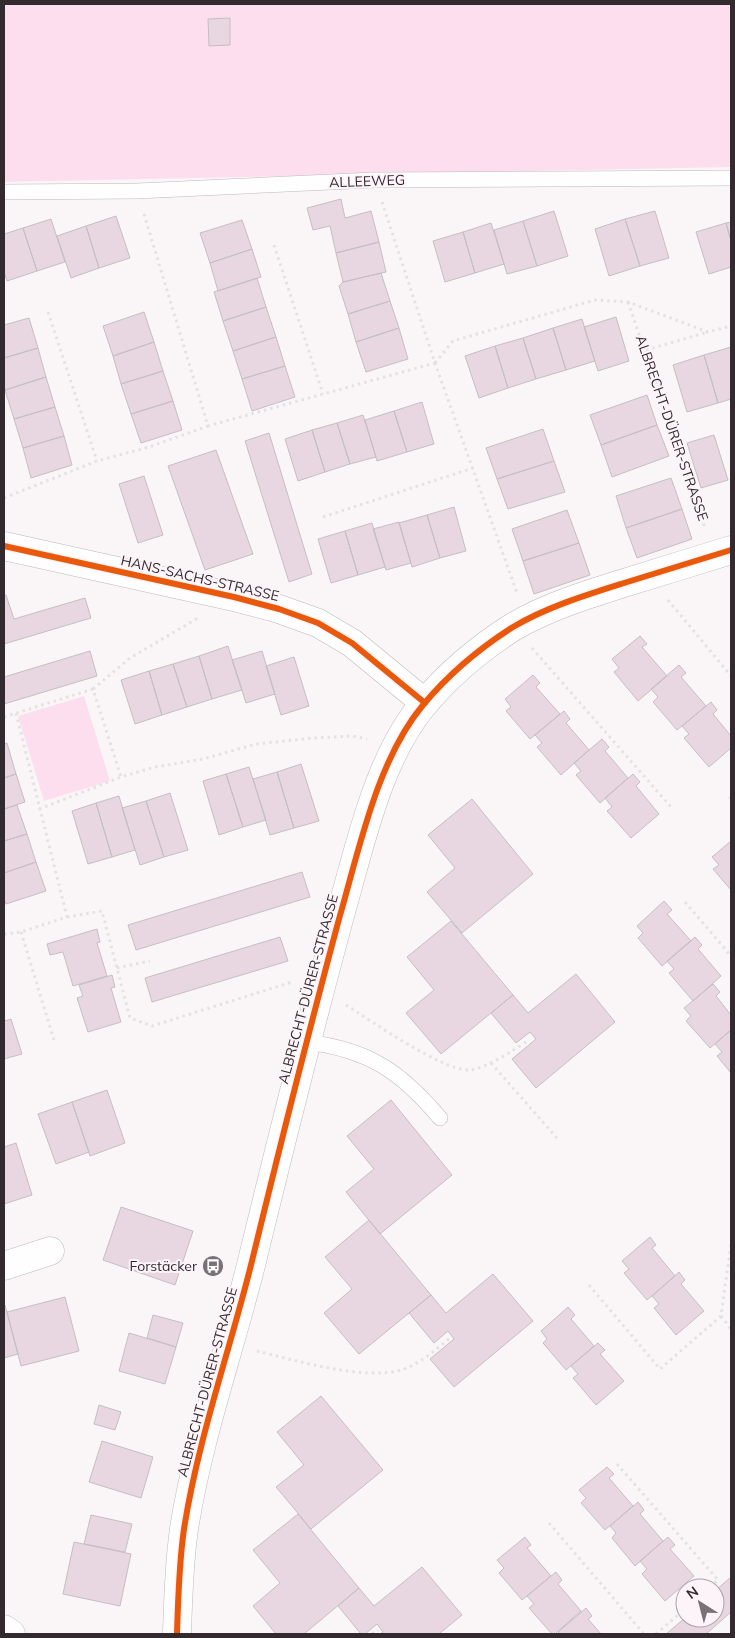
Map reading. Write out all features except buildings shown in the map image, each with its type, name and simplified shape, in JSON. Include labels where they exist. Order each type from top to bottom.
[{"type":"street","name":"HANS-SACHS-STRASSE","points":[[4,546],[234,597],[318,623],[352,643],[424,703]]},
{"type":"street","name":"ALBRECHT-DÜRER-STRASSE","points":[[177,1634],[184,1530],[197,1468],[322,980],[368,815],[396,744],[424,703],[448,678],[479,652],[520,624],[582,596],[723,552]]},
{"type":"street","points":[[4,1266],[50,1251]]},
{"type":"street","points":[[4,1628],[11,1634]]},
{"type":"lane","name":"ALLEEWEG","points":[[4,192],[137,191],[374,180],[731,178]]},
{"type":"lane","points":[[306,1042],[333,1046],[368,1058],[397,1075],[420,1095],[440,1118]]},
{"type":"path","points":[[374,180],[435,363],[473,468],[520,624],[671,808]]},
{"type":"path","points":[[137,191],[208,426]]},
{"type":"path","points":[[274,245],[323,394]]},
{"type":"path","points":[[4,498],[97,461],[149,447],[208,426],[435,363],[453,341],[596,300],[628,302],[708,332]]},
{"type":"path","points":[[48,312],[97,461]]},
{"type":"path","points":[[646,350],[731,326]]},
{"type":"path","points":[[323,517],[473,468]]},
{"type":"path","points":[[648,575],[731,676]]},
{"type":"path","points":[[93,689],[121,777]]},
{"type":"path","points":[[16,714],[67,917]]},
{"type":"path","points":[[39,809],[121,777],[155,767],[203,758],[256,744],[352,736],[396,744]]},
{"type":"path","points":[[731,797],[729,800],[731,802]]},
{"type":"path","points":[[685,902],[731,956]]},
{"type":"path","points":[[4,934],[21,932],[67,917],[102,911],[130,1018],[152,1026],[322,980],[445,1064],[469,1070],[492,1063],[526,1042]]},
{"type":"path","points":[[21,932],[54,1040]]},
{"type":"path","points":[[117,968],[150,961]]},
{"type":"path","points":[[492,1063],[557,1138]]},
{"type":"path","points":[[589,1285],[660,1369],[721,1316],[731,1244]]},
{"type":"path","points":[[721,1316],[731,1329]]},
{"type":"path","points":[[230,1343],[312,1365],[371,1373],[400,1370],[426,1358],[449,1339]]},
{"type":"path","points":[[618,1464],[716,1578]]},
{"type":"path","points":[[549,1523],[644,1634]]},
{"type":"path","points":[[656,1634],[675,1618]]},
{"type":"path","points":[[372,1634],[378,1630]]},
{"type":"shaded area","points":[[4,4],[731,4],[731,167],[4,182]]},
{"type":"shaded area","points":[[84,696],[110,781],[44,801],[18,716]]},
{"type":"cycle path","points":[[4,546],[234,597],[279,609],[318,623],[352,643],[425,703]]},
{"type":"cycle path","points":[[177,1634],[182,1542],[197,1462],[242,1298],[327,962],[362,835],[381,779],[393,752],[407,727],[423,705],[443,683],[477,653],[513,627],[539,613],[581,597],[731,550]]},
{"type":"place","name":"Forstäcker","points":[[213,1266]]}]
